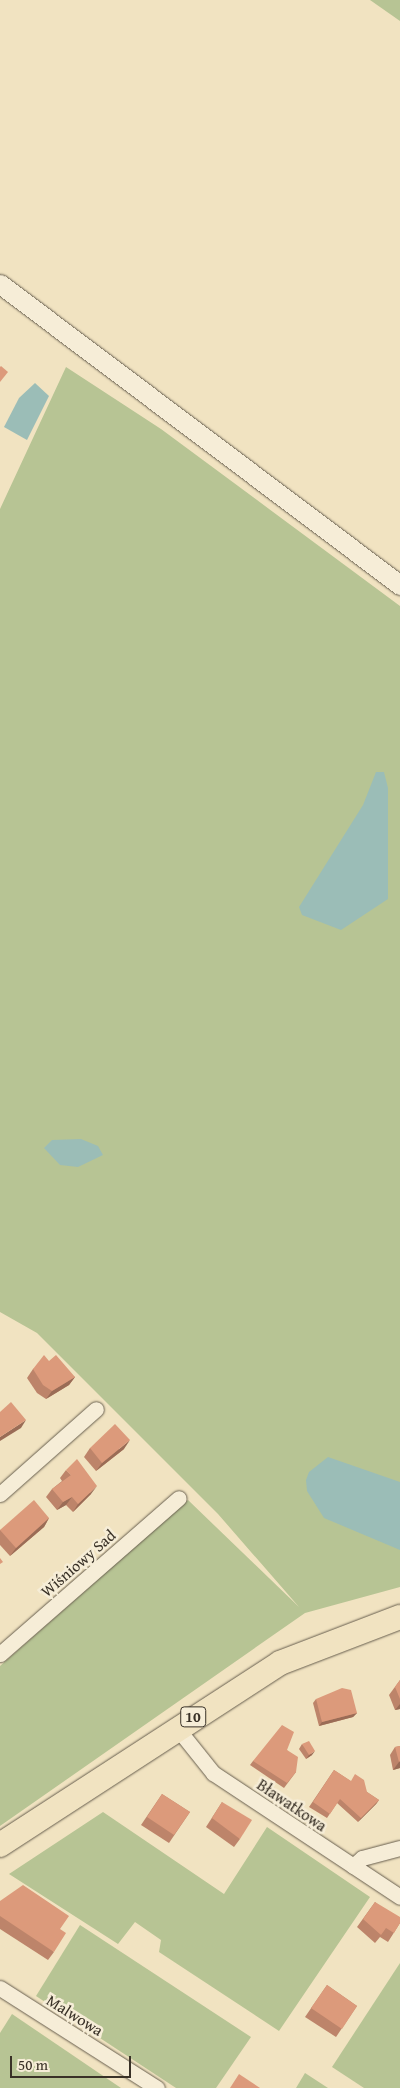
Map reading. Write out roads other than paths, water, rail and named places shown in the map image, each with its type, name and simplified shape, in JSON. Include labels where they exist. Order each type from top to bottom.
[{"type":"main road","name":"10","points":[[0,1845],[177,1728],[296,1655],[400,1617]]},
{"type":"street","points":[[0,284],[400,585]]},
{"type":"street","points":[[0,1494],[96,1409]]},
{"type":"street","name":"Wiśniowy Sad","points":[[1,1651],[178,1498]]},
{"type":"street","name":"Bławatkowa","points":[[177,1728],[213,1773],[400,1897]]},
{"type":"street","points":[[353,1866],[362,1858],[400,1848]]},
{"type":"street","name":"Malwowa","points":[[0,1988],[157,2088]]},
{"type":"water","points":[[35,383],[49,396],[27,440],[4,427],[19,398]]},
{"type":"water","points":[[376,772],[384,772],[388,788],[388,899],[341,930],[302,915],[299,907],[363,805]]},
{"type":"water","points":[[81,1139],[98,1146],[103,1155],[78,1167],[60,1165],[44,1148],[52,1140]]},
{"type":"water","points":[[328,1457],[400,1482],[400,1550],[324,1518],[307,1491],[306,1480],[309,1472]]}]
